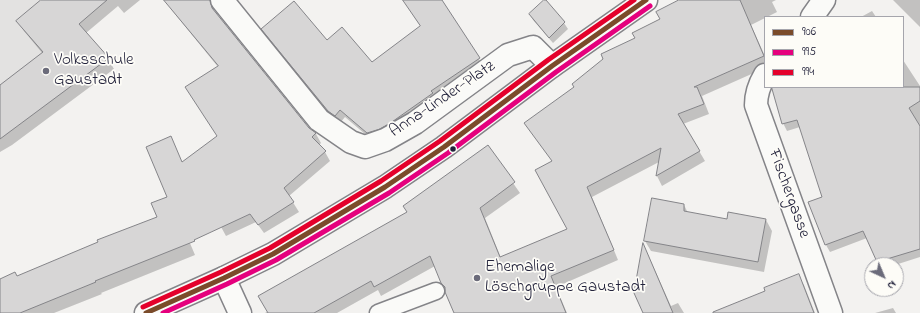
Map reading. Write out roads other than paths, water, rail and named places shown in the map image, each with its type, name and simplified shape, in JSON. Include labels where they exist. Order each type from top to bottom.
[{"type":"street","name":"Anna-Linder-Platz","points":[[222,0],[319,120],[351,142],[365,147],[385,140],[415,123],[508,55],[533,47],[552,66]]},
{"type":"street","points":[[146,313],[273,254],[389,185],[444,147],[552,66],[646,0]]},
{"type":"street","points":[[813,16],[824,0]]},
{"type":"street","name":"Fischergasse","points":[[763,79],[756,97],[756,105],[831,313]]},
{"type":"street","points":[[224,278],[240,313]]},
{"type":"lane","points":[[378,313],[436,291]]},
{"type":"place","name":"Volksschule Gaustadt","points":[[46,71]]},
{"type":"place","name":"Ehemalige Löschgruppe Gaustadt","points":[[477,278]]}]
